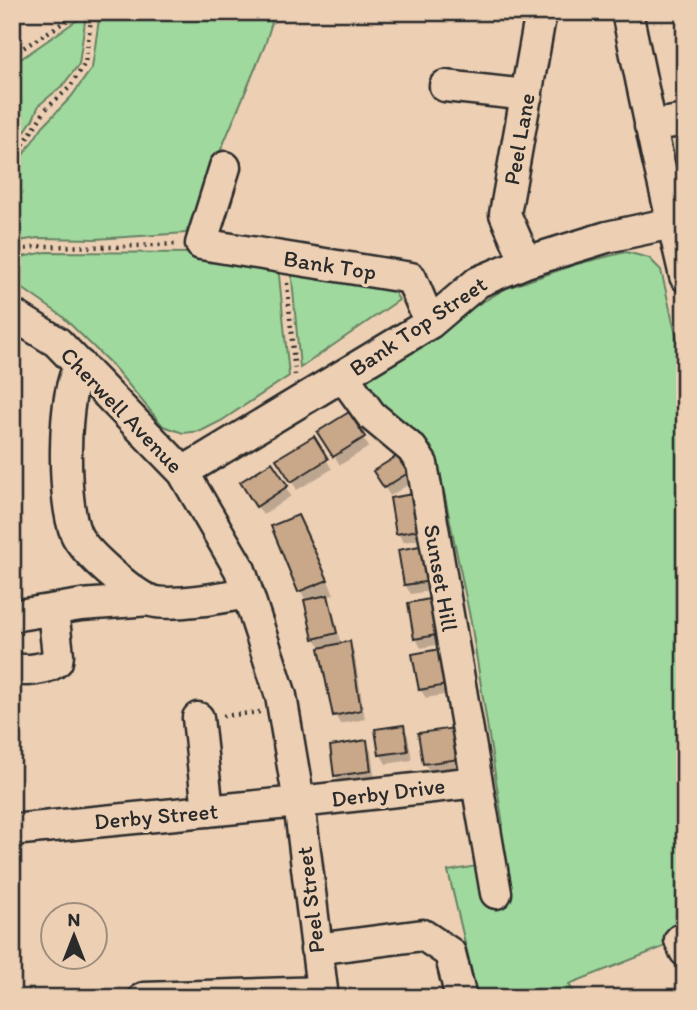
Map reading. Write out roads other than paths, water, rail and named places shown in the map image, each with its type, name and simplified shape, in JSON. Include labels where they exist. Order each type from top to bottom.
[{"type":"street","name":"Peel Lane","points":[[526,262],[505,214],[541,12]]},
{"type":"street","points":[[627,12],[650,125],[678,223],[685,276]]},
{"type":"street","points":[[445,86],[527,95]]},
{"type":"street","points":[[650,125],[685,120]]},
{"type":"street","name":"Bank Top","points":[[225,167],[201,244],[411,278],[430,323]]},
{"type":"street","name":"Bank Top Street","points":[[183,472],[430,323],[478,282],[526,262],[607,237],[678,223]]},
{"type":"street","name":"Cherwell Avenue","points":[[12,314],[57,342],[183,472],[240,570],[281,696],[299,802]]},
{"type":"street","points":[[80,365],[74,375],[65,444],[71,521],[78,537],[135,593],[154,602],[202,601],[247,593]]},
{"type":"street","name":"Sunset Hill","points":[[343,376],[371,415],[412,449],[422,464],[496,893]]},
{"type":"street","points":[[67,608],[100,598],[118,578]]},
{"type":"street","points":[[12,616],[149,600]]},
{"type":"street","points":[[12,667],[20,670],[49,666],[57,661],[67,608]]},
{"type":"street","points":[[198,718],[208,811]]},
{"type":"street","name":"Derby Drive","points":[[299,802],[479,796]]},
{"type":"street","name":"Derby Street","points":[[12,830],[299,802]]},
{"type":"street","name":"Peel Street","points":[[299,802],[322,995]]},
{"type":"street","points":[[316,949],[423,935],[450,953],[461,998]]},
{"type":"street","points":[[144,998],[322,995]]}]
